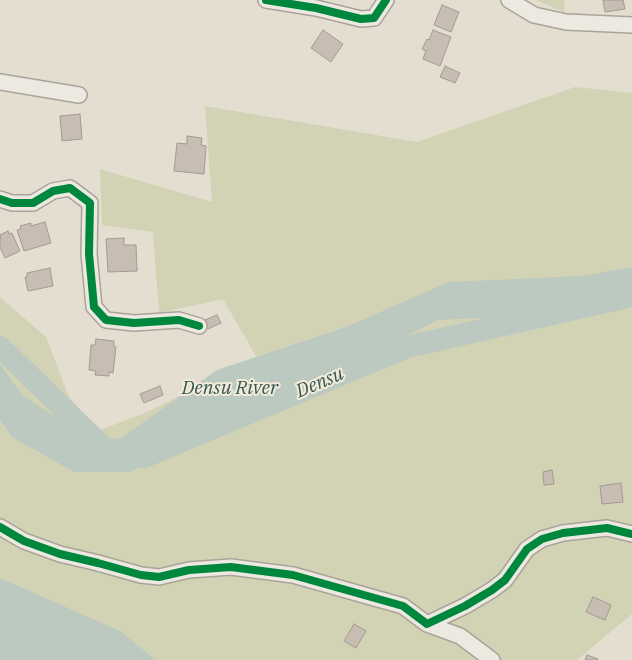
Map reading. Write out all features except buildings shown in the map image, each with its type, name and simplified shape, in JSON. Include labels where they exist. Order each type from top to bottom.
[{"type":"street","points":[[266,0],[316,8],[361,19],[374,18],[386,0]]},
{"type":"street","points":[[509,0],[534,14],[566,22],[632,25]]},
{"type":"street","points":[[0,82],[79,94]]},
{"type":"street","points":[[0,199],[12,203],[33,203],[53,191],[70,188],[90,204],[89,254],[94,307],[106,320],[134,324],[179,320],[200,326]]},
{"type":"street","points":[[0,527],[24,541],[60,554],[141,575],[159,577],[189,570],[231,567],[293,575],[403,606],[427,624],[460,636],[492,660]]},
{"type":"street","points":[[427,624],[465,606],[492,590],[505,580],[527,549],[542,539],[563,533],[608,528],[632,534]]},
{"type":"green space","points":[[536,0],[565,0],[564,12]]},
{"type":"green space","points":[[575,87],[632,93],[632,614],[577,660],[0,660],[0,297],[46,337],[69,397],[98,431],[149,411],[257,358],[223,299],[159,313],[153,232],[102,225],[100,169],[212,202],[205,106],[417,142]]},
{"type":"water","name":"Densu River","points":[[632,267],[632,296],[562,314],[438,320],[335,372],[209,420],[131,472],[74,472],[12,437],[0,420],[0,364],[22,395],[86,437],[120,439],[217,370],[346,327],[449,282],[583,276]]},
{"type":"water","points":[[0,578],[122,632],[155,660],[0,660]]},
{"type":"waterway","name":"Densu","points":[[144,457],[407,347],[632,296]]},
{"type":"waterway","name":"Densu","points":[[0,347],[114,458]]},
{"type":"cycle path","points":[[266,0],[316,8],[361,19],[374,18],[386,0]]},
{"type":"cycle path","points":[[0,199],[12,203],[33,203],[53,191],[70,188],[90,203],[89,254],[94,307],[106,320],[134,323],[179,320],[199,326]]},
{"type":"cycle path","points":[[0,527],[24,541],[60,554],[141,575],[159,577],[189,570],[231,567],[293,575],[403,606],[427,624],[465,606],[492,590],[505,580],[527,549],[542,539],[563,533],[607,528],[632,534]]}]
